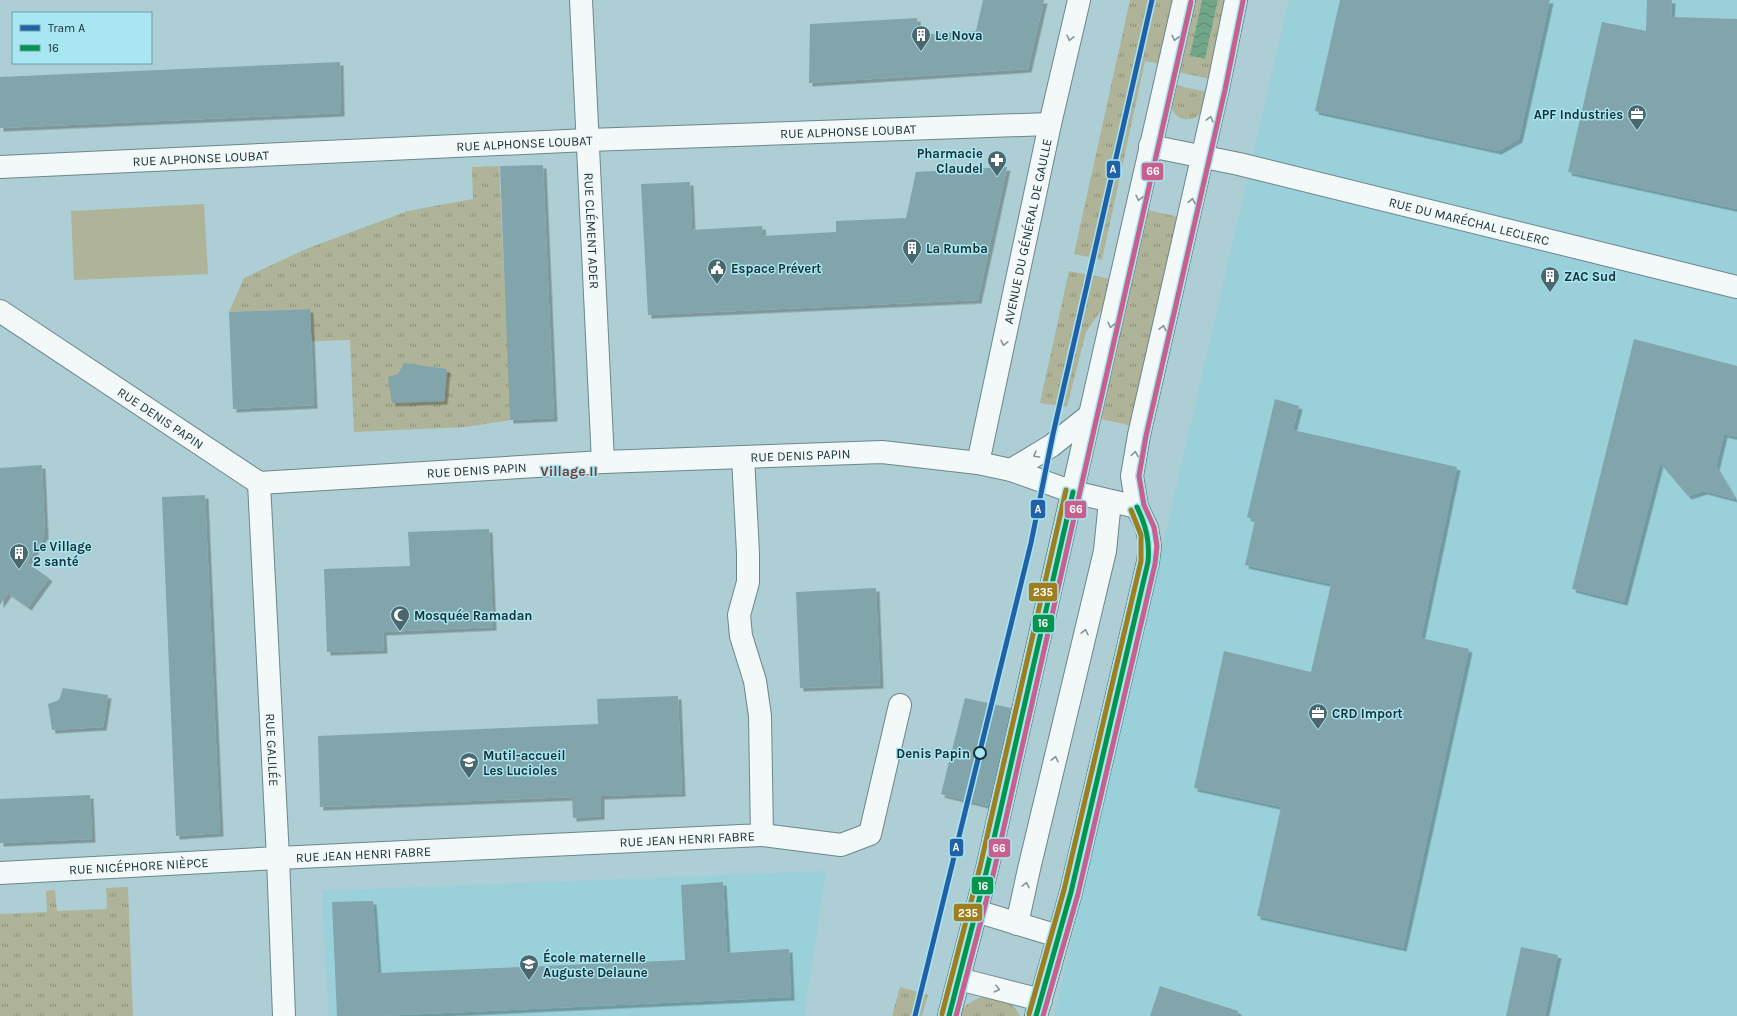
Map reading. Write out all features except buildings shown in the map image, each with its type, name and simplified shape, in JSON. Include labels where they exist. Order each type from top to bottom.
[{"type":"street","name":"RUE CLÉMENT ADER","points":[[581,0],[603,462]]},
{"type":"street","name":"AVENUE DU GÉNÉRAL DE GAULLE","points":[[978,462],[1050,124],[1079,0]]},
{"type":"street","points":[[949,1016],[987,869],[1184,0]]},
{"type":"street","points":[[959,979],[1038,1008],[1071,892],[1148,562],[1150,546],[1147,528],[1137,507],[1132,476],[1139,435],[1201,157],[1218,88],[1236,0]]},
{"type":"street","name":"RUE ALPHONSE LOUBAT","points":[[0,167],[588,140],[1050,124]]},
{"type":"street","name":"RUE DU MARÉCHAL LECLERC","points":[[1150,146],[1239,164],[1737,287]]},
{"type":"street","name":"RUE DENIS PAPIN","points":[[0,311],[259,483],[603,462],[882,452],[978,462],[1011,470],[1073,492],[1137,507]]},
{"type":"street","points":[[1011,470],[1051,446],[1090,415]]},
{"type":"street","name":"RUE JEAN HENRI FABRE","points":[[278,858],[762,835],[760,716],[755,681],[741,636],[739,615],[748,582],[743,457]]},
{"type":"street","name":"RUE GALILÉE","points":[[259,483],[278,858],[284,1016]]},
{"type":"street","points":[[1017,924],[1105,551],[1110,501]]},
{"type":"street","points":[[762,835],[841,845],[870,834],[900,705]]},
{"type":"street","name":"RUE NICÉPHORE NIÈPCE","points":[[0,873],[278,858]]},
{"type":"street","points":[[976,911],[1058,936]]},
{"type":"shaded area","points":[[1289,0],[1737,0],[1737,1016],[1054,1016]]},
{"type":"shaded area","points":[[826,871],[804,1016],[329,1016],[322,891]]},
{"type":"green space","points":[[1130,0],[1174,0],[1160,64],[1145,61],[1102,260],[1074,254]]},
{"type":"green space","points":[[1194,0],[1202,0],[1190,55],[1205,59],[1218,0],[1226,0],[1210,79],[1178,72]]},
{"type":"green space","points":[[1175,85],[1207,92],[1200,114],[1197,117],[1186,119],[1178,117],[1175,114],[1173,111],[1172,98]]},
{"type":"green space","points":[[499,166],[511,420],[465,427],[354,432],[350,340],[311,341],[310,309],[229,312],[244,278],[306,249],[408,211],[473,199],[472,167]]},
{"type":"green space","points":[[204,204],[208,274],[74,280],[71,211]]},
{"type":"green space","points":[[1148,210],[1179,217],[1133,426],[1101,419]]},
{"type":"green space","points":[[1069,271],[1111,279],[1104,306],[1086,332],[1067,407],[1040,403]]},
{"type":"green space","points":[[128,887],[133,1016],[0,1016],[0,914],[47,912],[46,891],[55,890],[57,911],[107,909],[106,888]]},
{"type":"green space","points":[[900,987],[928,995],[922,1016],[892,1016]]},
{"type":"green space","points":[[987,996],[1010,1004],[1020,1016],[959,1016],[970,1002]]},
{"type":"water","points":[[1202,0],[1218,0],[1205,59],[1190,55]]},
{"type":"tram line","name":"A","points":[[915,1016],[1031,543],[1053,434],[1152,0]]},
{"type":"transit line","name":"66","points":[[1043,1016],[1078,894],[1155,564],[1157,546],[1154,527],[1144,505],[1139,476],[1146,436],[1225,90],[1243,1]]},
{"type":"transit line","name":"66","points":[[956,1016],[994,871],[1191,2]]},
{"type":"transit line","name":"235","points":[[942,1014],[980,867],[1066,490]]},
{"type":"transit line","name":"16","points":[[949,1016],[987,869],[1073,492]]},
{"type":"transit line","name":"16","points":[[1036,1016],[1071,892],[1148,562],[1147,534],[1137,507]]},
{"type":"transit line","name":"235","points":[[1029,1014],[1064,890],[1141,561],[1141,535],[1131,510]]},
{"type":"place","name":"Le Nova","points":[[921,52]]},
{"type":"place","name":"APF Industries","points":[[1637,131]]},
{"type":"place","name":"Pharmacie Claudel","points":[[997,177]]},
{"type":"place","name":"La Rumba","points":[[912,265]]},
{"type":"place","name":"Espace Prévert","points":[[717,285]]},
{"type":"place","name":"ZAC Sud","points":[[1550,293]]},
{"type":"place","name":"Le Village 2 santé","points":[[19,570]]},
{"type":"place","name":"Mosquée Ramadan","points":[[400,632]]},
{"type":"place","name":"CRD Import","points":[[1318,730]]},
{"type":"place","name":"Denis Papin","points":[[980,753]]},
{"type":"place","name":"Mutil-accueil Les Lucioles","points":[[469,779]]},
{"type":"place","name":"École maternelle Auguste Delaune","points":[[529,981]]},
{"type":"district","name":"Village II","points":[[569,471]]}]
